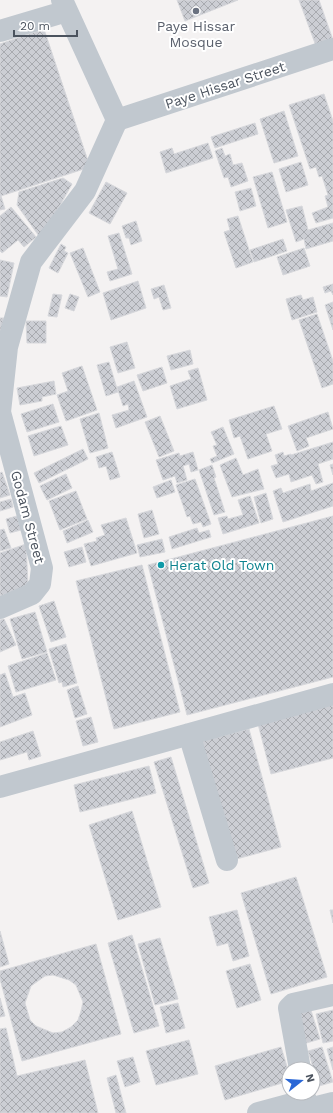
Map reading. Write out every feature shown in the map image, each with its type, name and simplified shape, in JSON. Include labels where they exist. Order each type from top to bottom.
[{"type":"street","points":[[0,31],[65,6],[117,120]]},
{"type":"street","name":"Paye Hissar Street","points":[[117,120],[333,49]]},
{"type":"street","name":"Godam Street","points":[[0,608],[32,594],[40,584],[42,568],[0,412],[7,347],[31,262],[85,191],[117,120]]},
{"type":"street","points":[[0,787],[333,694]]},
{"type":"street","points":[[188,734],[227,860]]},
{"type":"street","points":[[299,1061],[289,1008],[293,1004],[333,995]]},
{"type":"street","points":[[258,1113],[291,1101]]},
{"type":"street","points":[[306,1101],[308,1106],[313,1108],[333,1103]]},
{"type":"building","name":"Paye Hissar Mosque","points":[[177,0],[238,0],[185,21]]},
{"type":"building","points":[[299,0],[319,0],[333,40],[316,46]]},
{"type":"building","points":[[44,29],[90,167],[1,196],[5,209],[0,210],[0,44]]},
{"type":"building","points":[[324,94],[333,121],[333,218],[316,223],[312,213],[328,207],[325,196],[328,195],[322,176],[319,177],[316,167],[310,169],[289,105]]},
{"type":"building","points":[[284,111],[298,156],[274,163],[260,119]]},
{"type":"building","points":[[255,123],[258,134],[215,148],[211,137]]},
{"type":"building","points":[[208,143],[213,158],[166,173],[160,152],[172,148],[174,154]]},
{"type":"building","points":[[222,148],[225,156],[230,154],[233,165],[242,163],[248,181],[231,187],[228,177],[224,178],[215,151]]},
{"type":"building","points":[[301,162],[308,185],[286,192],[279,169]]},
{"type":"building","points":[[272,172],[287,222],[268,228],[253,177]]},
{"type":"building","points":[[63,178],[72,184],[41,239],[17,205],[19,192]]},
{"type":"building","points":[[106,182],[127,193],[110,224],[89,213]]},
{"type":"building","points":[[251,188],[256,206],[240,211],[235,192]]},
{"type":"building","points":[[302,206],[308,230],[333,223],[333,241],[306,249],[304,239],[296,242],[286,210]]},
{"type":"building","points":[[11,207],[36,237],[24,247],[18,240],[2,253],[0,251],[0,216]]},
{"type":"building","points":[[238,216],[253,262],[236,268],[224,232],[230,230],[227,219]]},
{"type":"building","points":[[136,221],[142,241],[131,245],[129,238],[126,238],[122,226]]},
{"type":"building","points":[[119,233],[132,274],[110,281],[107,272],[118,269],[108,236]]},
{"type":"building","points":[[283,239],[287,251],[254,262],[250,250]]},
{"type":"building","points":[[61,244],[66,247],[64,251],[68,253],[58,273],[49,268]]},
{"type":"building","points":[[83,248],[100,292],[88,297],[70,253]]},
{"type":"building","points":[[304,248],[310,266],[283,275],[277,257]]},
{"type":"building","points":[[0,260],[14,263],[7,297],[0,296]]},
{"type":"building","points":[[138,281],[146,308],[111,320],[103,293]]},
{"type":"building","points":[[333,284],[333,295],[331,291],[325,293],[323,287]]},
{"type":"building","points":[[164,285],[171,308],[163,310],[159,297],[154,299],[151,289]]},
{"type":"building","points":[[53,294],[62,295],[57,317],[48,316]]},
{"type":"building","points":[[70,294],[79,297],[74,311],[65,308]]},
{"type":"building","points":[[301,295],[303,300],[313,297],[317,312],[292,320],[286,299]]},
{"type":"building","points":[[333,302],[333,330],[325,305]]},
{"type":"building","points":[[317,314],[333,361],[333,384],[322,388],[299,320]]},
{"type":"building","points":[[0,318],[4,318],[0,338]]},
{"type":"building","points":[[26,321],[46,321],[46,343],[27,343]]},
{"type":"building","points":[[127,342],[135,368],[118,373],[110,347]]},
{"type":"building","points":[[190,350],[193,364],[171,370],[167,356]]},
{"type":"building","points":[[109,362],[118,392],[106,396],[97,365]]},
{"type":"building","points":[[82,366],[97,410],[66,421],[57,395],[68,391],[62,373]]},
{"type":"building","points":[[162,367],[167,383],[143,391],[137,375]]},
{"type":"building","points":[[198,368],[207,400],[177,409],[170,386],[191,379],[188,371]]},
{"type":"building","points":[[54,381],[56,394],[42,397],[42,401],[20,405],[17,388]]},
{"type":"building","points":[[134,381],[147,417],[116,428],[112,415],[129,410],[128,404],[123,406],[117,387]]},
{"type":"building","points":[[53,404],[59,422],[27,432],[21,414]]},
{"type":"building","points":[[274,406],[282,429],[266,434],[272,451],[248,459],[240,436],[234,438],[229,420]]},
{"type":"building","points":[[328,412],[333,429],[306,438],[309,446],[297,451],[288,426]]},
{"type":"building","points":[[99,413],[108,448],[90,453],[80,419]]},
{"type":"building","points":[[160,416],[174,451],[159,457],[145,422]]},
{"type":"building","points":[[61,426],[68,445],[34,456],[28,436]]},
{"type":"building","points":[[223,427],[234,454],[212,463],[210,459],[217,456],[213,446],[217,445],[211,432]]},
{"type":"building","points":[[333,442],[333,459],[318,464],[323,482],[316,484],[312,475],[291,482],[289,474],[276,478],[271,466],[278,464],[275,455],[283,452],[284,456],[291,455]]},
{"type":"building","points":[[83,449],[88,459],[39,483],[34,473]]},
{"type":"building","points":[[112,452],[120,477],[110,480],[106,466],[99,468],[96,457]]},
{"type":"building","points":[[193,452],[198,470],[191,472],[189,464],[183,466],[187,480],[177,483],[175,476],[163,480],[156,460],[179,453],[180,456]]},
{"type":"building","points":[[236,458],[243,475],[258,469],[264,489],[232,497],[220,465]]},
{"type":"building","points":[[333,464],[333,475],[330,465]]},
{"type":"building","points":[[212,465],[216,477],[214,478],[225,512],[214,515],[199,470]]},
{"type":"building","points":[[2,472],[10,495],[0,498],[0,473]]},
{"type":"building","points":[[66,474],[72,488],[47,500],[40,486]]},
{"type":"building","points":[[195,479],[211,524],[203,527],[201,522],[193,524],[190,516],[187,517],[176,485]]},
{"type":"building","points":[[171,480],[175,492],[157,498],[153,487]]},
{"type":"building","points":[[333,483],[333,506],[283,522],[273,491],[281,488],[283,493],[310,484],[311,491]]},
{"type":"building","points":[[76,491],[87,519],[60,530],[49,501]]},
{"type":"building","points":[[266,493],[273,519],[261,523],[254,497]]},
{"type":"building","points":[[250,496],[259,523],[223,534],[218,518],[227,516],[228,519],[243,515],[238,500]]},
{"type":"building","points":[[11,499],[13,507],[0,511],[0,502]]},
{"type":"building","points":[[152,510],[159,534],[144,538],[138,514]]},
{"type":"building","points":[[17,516],[21,530],[10,533],[6,519]]},
{"type":"building","points":[[333,516],[333,677],[187,715],[148,565]]},
{"type":"building","points":[[126,518],[137,553],[91,566],[84,544],[97,541],[96,538],[105,535],[101,525]]},
{"type":"building","points":[[88,520],[93,532],[67,543],[63,531]]},
{"type":"building","points":[[197,528],[199,533],[209,530],[211,537],[172,549],[169,537]]},
{"type":"building","points":[[4,529],[11,548],[0,551],[0,530]]},
{"type":"building","points":[[162,539],[165,552],[140,557],[137,545]]},
{"type":"building","points":[[26,544],[28,586],[0,596],[0,553]]},
{"type":"building","points":[[82,547],[86,562],[69,567],[64,552]]},
{"type":"building","points":[[142,565],[180,712],[114,729],[76,581]]},
{"type":"building","points":[[54,601],[66,637],[51,642],[39,606]]},
{"type":"building","points":[[35,612],[47,652],[22,659],[10,619]]},
{"type":"building","points":[[4,619],[16,645],[0,652],[0,620]]},
{"type":"building","points":[[66,644],[77,683],[63,687],[62,682],[59,683],[49,649]]},
{"type":"building","points":[[47,653],[56,680],[16,692],[8,666]]},
{"type":"building","points":[[5,673],[13,697],[25,693],[32,715],[0,727],[0,675]]},
{"type":"building","points":[[78,686],[87,714],[75,718],[67,690]]},
{"type":"building","points":[[333,704],[333,758],[271,774],[258,724]]},
{"type":"building","points":[[91,717],[98,742],[83,746],[76,721]]},
{"type":"building","points":[[249,729],[281,847],[229,861],[198,742]]},
{"type":"building","points":[[33,731],[41,756],[29,760],[27,752],[0,760],[0,742]]},
{"type":"building","points":[[171,757],[209,883],[193,888],[154,762]]},
{"type":"building","points":[[149,766],[156,793],[80,812],[74,785]]},
{"type":"building","points":[[132,811],[161,907],[118,920],[89,825]]},
{"type":"building","points":[[296,877],[327,977],[271,994],[241,893]]},
{"type":"building","points":[[237,910],[249,956],[233,961],[228,943],[217,946],[209,917]]},
{"type":"building","points":[[330,910],[333,910],[333,923]]},
{"type":"building","points":[[0,931],[9,964],[0,967]]},
{"type":"building","points":[[132,935],[159,1026],[134,1033],[108,943]]},
{"type":"building","points":[[160,938],[178,999],[155,1005],[138,944]]},
{"type":"building","points":[[96,944],[121,1034],[22,1061],[0,979],[0,971]],"holes":[[[53,975],[69,980],[76,985],[83,1002],[78,1020],[71,1027],[62,1032],[53,1033],[36,1026],[30,1020],[25,1003],[31,986],[45,976]]]},
{"type":"building","points":[[250,964],[261,1000],[237,1008],[226,971]]},
{"type":"building","points":[[0,998],[5,1016],[0,1017]]},
{"type":"building","points":[[178,1003],[185,1028],[166,1033],[160,1007]]},
{"type":"building","points":[[309,1004],[320,1039],[303,1044],[292,1009]]},
{"type":"building","points":[[333,1010],[333,1041],[323,1043],[316,1014]]},
{"type":"building","points":[[6,1028],[17,1076],[85,1060],[98,1113],[0,1113],[0,1029]]},
{"type":"building","points":[[189,1040],[198,1074],[156,1085],[146,1051]]},
{"type":"building","points":[[281,1047],[285,1061],[281,1061],[281,1083],[225,1100],[215,1066]]},
{"type":"building","points":[[322,1047],[333,1082],[321,1085],[321,1061],[311,1061],[308,1051]]},
{"type":"building","points":[[333,1047],[333,1070],[327,1049]]},
{"type":"building","points":[[133,1057],[140,1082],[125,1087],[117,1061]]},
{"type":"building","points":[[116,1075],[126,1113],[116,1113],[107,1078]]},
{"type":"place","name":"Paye Hissar Mosque","points":[[196,11]]},
{"type":"place","name":"Herat Old Town","points":[[161,565]]}]
